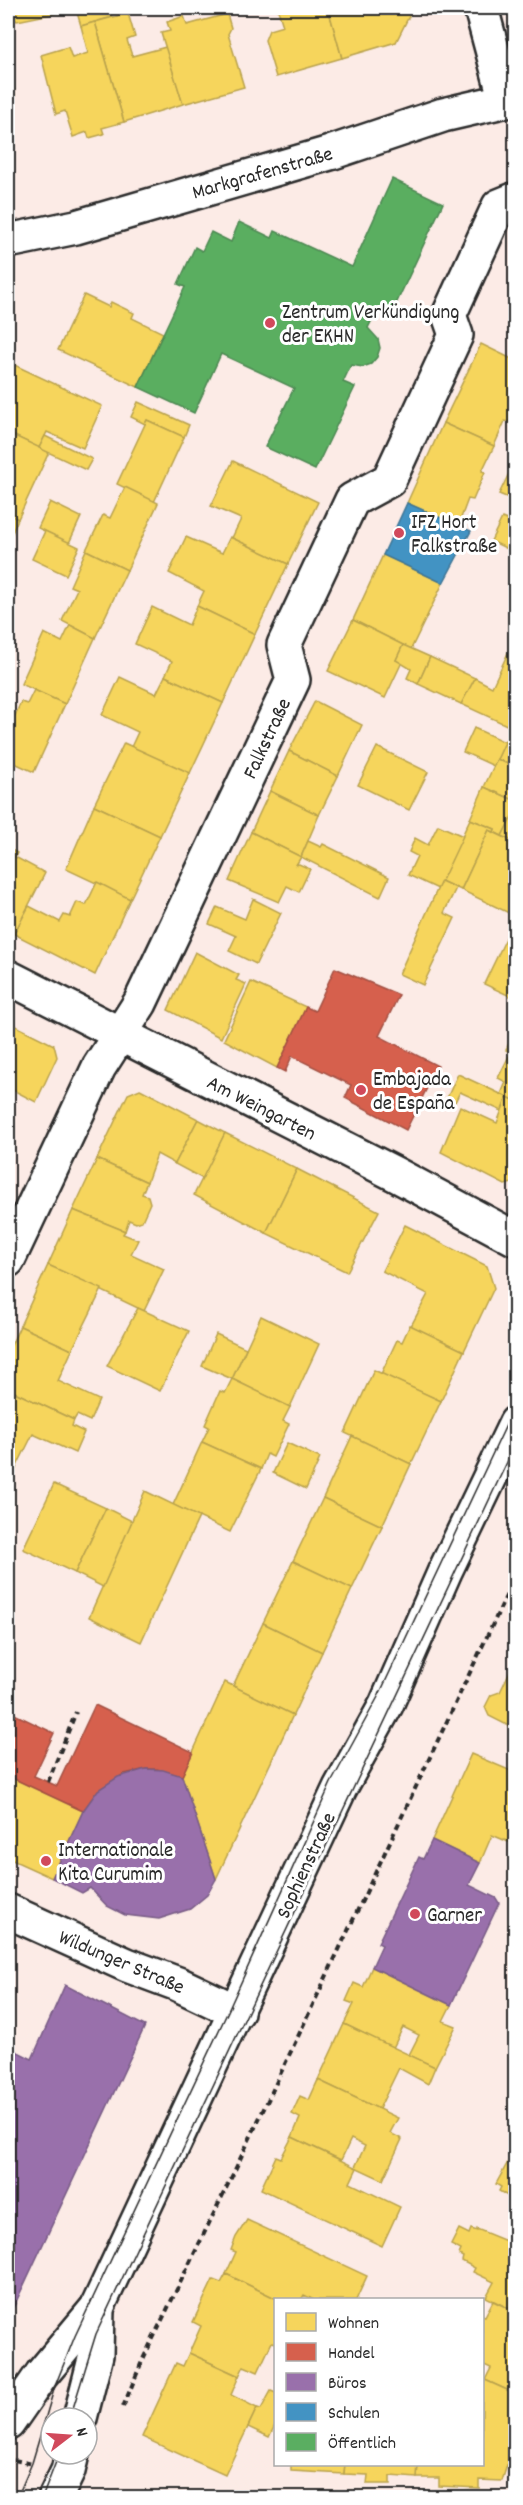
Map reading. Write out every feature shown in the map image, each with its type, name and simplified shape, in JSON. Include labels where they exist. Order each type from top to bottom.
[{"type":"street","points":[[482,8],[511,100]]},
{"type":"street","name":"Markgrafenstraße","points":[[8,241],[76,227],[330,153],[443,115],[511,100]]},
{"type":"street","name":"Falkstraße","points":[[8,1260],[99,1066],[140,1003],[293,680],[284,645],[352,500],[389,480],[456,335],[450,315],[499,206],[516,199]]},
{"type":"street","name":"Am Weingarten","points":[[8,977],[395,1174],[516,1239]]},
{"type":"street","name":"Sophienstraße","points":[[8,2423],[42,2374],[97,2308],[340,1788],[386,1705],[445,1571],[516,1423]]},
{"type":"street","name":"Wildunger Straße","points":[[8,1911],[127,1965],[178,1984],[237,2012]]},
{"type":"street","name":"Sophienstraße","points":[[83,2406],[96,2355],[97,2308]]},
{"type":"street","points":[[55,2498],[70,2466]]},
{"type":"path","points":[[136,2376],[516,1575]]},
{"type":"path","points":[[48,1782],[76,1712]]},
{"type":"building: Wohnen","points":[[8,8],[110,8],[112,17],[81,26],[76,9],[17,21],[9,16]]},
{"type":"building: Wohnen","points":[[279,8],[328,8],[342,58],[276,77],[265,40],[269,30],[283,26]]},
{"type":"building: Wohnen","points":[[328,8],[413,8],[396,42],[342,58]]},
{"type":"building: Wohnen","points":[[128,13],[135,37],[127,40],[132,56],[166,47],[183,104],[124,122],[95,22]]},
{"type":"building: Wohnen","points":[[227,14],[231,28],[228,34],[244,87],[183,104],[161,33],[170,31],[167,22],[184,16],[187,25]]},
{"type":"building: Wohnen","points":[[95,22],[124,122],[102,128],[104,134],[89,138],[87,132],[73,137],[65,111],[56,114],[41,55],[68,47],[72,58],[88,53],[81,26]]},
{"type":"building: Wohnen","points":[[12,66],[15,98],[13,146],[8,146],[8,67]]},
{"type":"building: Wohnen","points":[[84,295],[109,307],[111,302],[134,313],[132,318],[163,333],[138,387],[58,350]]},
{"type":"building: Wohnen","points":[[481,344],[516,361],[516,410],[510,422],[505,421],[494,446],[443,423]]},
{"type":"building: Wohnen","points":[[8,362],[102,406],[83,448],[47,432],[39,448],[8,433]]},
{"type":"building: Wohnen","points":[[138,402],[189,425],[184,437],[147,420],[145,424],[131,417]]},
{"type":"building: Wohnen","points":[[147,420],[184,437],[154,502],[117,484]]},
{"type":"building: Wohnen","points":[[443,423],[494,446],[482,471],[485,472],[473,500],[468,499],[458,526],[407,503]]},
{"type":"building: Wohnen","points":[[8,433],[49,452],[18,519],[8,514]]},
{"type":"building: Wohnen","points":[[45,436],[92,459],[86,470],[39,448]]},
{"type":"building: Wohnen","points":[[516,459],[516,501],[499,494]]},
{"type":"building: Wohnen","points":[[233,461],[318,502],[288,564],[232,538],[241,519],[211,506]]},
{"type":"building: Wohnen","points":[[125,487],[158,503],[127,570],[86,550],[103,515],[110,518]]},
{"type":"building: Wohnen","points":[[50,502],[81,517],[69,543],[38,528]]},
{"type":"building: Wohnen","points":[[8,514],[18,519],[8,542]]},
{"type":"building: Wohnen","points":[[502,518],[516,524],[516,553],[491,541]]},
{"type":"building: Wohnen","points":[[45,531],[79,547],[66,575],[32,559]]},
{"type":"building: Wohnen","points":[[186,537],[222,553],[230,537],[288,564],[255,634],[197,606],[204,591],[169,573]]},
{"type":"building: Wohnen","points":[[86,550],[127,570],[95,638],[62,621],[77,589],[70,586]]},
{"type":"building: Wohnen","points":[[383,555],[443,583],[411,649],[353,620]]},
{"type":"building: Wohnen","points":[[197,606],[255,634],[223,703],[165,676],[172,661],[135,644],[152,607],[189,625]]},
{"type":"building: Wohnen","points":[[353,620],[403,645],[396,660],[402,662],[385,698],[328,671]]},
{"type":"building: Wohnen","points":[[70,625],[95,638],[65,704],[21,684],[44,633],[62,642]]},
{"type":"building: Wohnen","points":[[403,645],[430,657],[418,684],[407,678],[411,669],[396,660]]},
{"type":"building: Wohnen","points":[[508,653],[516,656],[516,718],[511,727],[461,704],[475,678],[492,687]]},
{"type":"building: Wohnen","points":[[430,657],[475,678],[461,704],[418,684]]},
{"type":"building: Wohnen","points":[[165,676],[223,703],[190,773],[131,747],[138,732],[102,715],[120,677],[156,694]]},
{"type":"building: Wohnen","points":[[34,690],[65,704],[34,772],[8,760],[8,731],[21,702],[27,704]]},
{"type":"building: Wohnen","points":[[315,701],[362,725],[338,776],[289,751]]},
{"type":"building: Wohnen","points":[[516,718],[516,768],[497,759]]},
{"type":"building: Wohnen","points":[[474,728],[505,742],[494,766],[463,752]]},
{"type":"building: Wohnen","points":[[124,743],[190,773],[160,836],[94,805]]},
{"type":"building: Wohnen","points":[[377,747],[428,772],[409,810],[358,785]]},
{"type":"building: Wohnen","points":[[289,751],[338,776],[319,815],[270,791]]},
{"type":"building: Wohnen","points":[[497,759],[516,768],[516,801],[484,787]]},
{"type":"building: Wohnen","points":[[484,787],[516,801],[516,809],[502,836],[494,832],[495,829],[470,819]]},
{"type":"building: Wohnen","points":[[270,791],[319,815],[301,857],[251,832]]},
{"type":"building: Wohnen","points":[[94,805],[160,836],[130,899],[66,869]]},
{"type":"building: Wohnen","points":[[516,809],[516,843],[502,836]]},
{"type":"building: Wohnen","points":[[470,819],[495,829],[494,832],[489,830],[461,890],[441,881]]},
{"type":"building: Wohnen","points":[[438,825],[463,836],[438,889],[408,875],[417,856],[409,852],[415,838],[428,845]]},
{"type":"building: Wohnen","points":[[489,830],[516,843],[516,905],[511,914],[461,890]]},
{"type":"building: Wohnen","points":[[251,832],[301,857],[296,865],[310,869],[299,892],[287,886],[279,902],[229,881]]},
{"type":"building: Wohnen","points":[[308,841],[321,847],[323,844],[389,877],[380,897],[301,857]]},
{"type":"building: Wohnen","points":[[8,848],[17,853],[15,857],[45,873],[14,934],[8,931]]},
{"type":"building: Wohnen","points":[[441,881],[456,888],[444,913],[455,918],[423,985],[399,974]]},
{"type":"building: Wohnen","points":[[97,882],[130,899],[95,975],[14,934],[29,906],[60,922],[64,915],[70,917],[77,902],[86,905]]},
{"type":"building: Wohnen","points":[[253,899],[281,913],[256,964],[229,951],[236,936],[209,924],[217,907],[245,919]]},
{"type":"building: Wohnen","points":[[515,930],[516,996],[512,997],[484,984],[509,932],[513,934]]},
{"type":"building: Wohnen","points":[[195,952],[239,975],[236,980],[246,984],[221,1038],[168,1010]]},
{"type":"building: Wohnen","points":[[251,982],[306,1007],[277,1068],[224,1040]]},
{"type":"building: Wohnen","points":[[8,1022],[54,1045],[57,1057],[36,1102],[13,1090],[8,1100]]},
{"type":"building: Wohnen","points":[[515,1029],[516,1101],[501,1094],[506,1082],[498,1078],[511,1052],[506,1050]]},
{"type":"building: Wohnen","points":[[458,1074],[507,1097],[502,1111],[460,1092],[455,1102],[447,1098]]},
{"type":"building: Wohnen","points":[[140,1089],[198,1119],[175,1164],[157,1154],[147,1182],[97,1159],[128,1094]]},
{"type":"building: Wohnen","points":[[507,1097],[516,1101],[516,1182],[505,1185],[441,1152],[460,1106],[497,1123]]},
{"type":"building: Wohnen","points":[[198,1119],[225,1133],[203,1179],[175,1164]]},
{"type":"building: Wohnen","points":[[225,1133],[297,1169],[266,1233],[194,1195]]},
{"type":"building: Wohnen","points":[[97,1159],[147,1182],[142,1194],[148,1196],[150,1203],[142,1221],[136,1223],[129,1220],[125,1231],[73,1210]]},
{"type":"building: Wohnen","points":[[297,1169],[379,1211],[347,1272],[266,1233]]},
{"type":"building: Wohnen","points":[[73,1210],[125,1231],[123,1234],[138,1240],[131,1254],[164,1269],[144,1311],[48,1265]]},
{"type":"building: Wohnen","points":[[405,1225],[487,1266],[494,1288],[464,1351],[411,1326],[428,1294],[382,1271]]},
{"type":"building: Wohnen","points":[[48,1265],[102,1289],[72,1350],[20,1326]]},
{"type":"building: Wohnen","points":[[138,1308],[189,1331],[160,1391],[107,1366]]},
{"type":"building: Wohnen","points":[[261,1316],[319,1344],[290,1407],[232,1379]]},
{"type":"building: Wohnen","points":[[410,1325],[464,1351],[441,1401],[381,1374],[397,1340],[402,1342]]},
{"type":"building: Wohnen","points":[[20,1326],[72,1350],[58,1381],[99,1400],[90,1421],[77,1415],[74,1420],[8,1389],[8,1352]]},
{"type":"building: Wohnen","points":[[216,1334],[246,1348],[232,1379],[202,1366]]},
{"type":"building: Wohnen","points":[[374,1370],[441,1401],[411,1464],[345,1433]]},
{"type":"building: Wohnen","points":[[232,1379],[290,1407],[283,1421],[289,1424],[273,1457],[267,1454],[261,1469],[202,1442],[209,1427],[205,1425],[220,1391],[225,1393]]},
{"type":"building: Wohnen","points":[[8,1389],[74,1420],[72,1426],[84,1432],[75,1453],[33,1434],[17,1466],[8,1461]]},
{"type":"building: Wohnen","points":[[352,1436],[411,1464],[382,1526],[323,1498]]},
{"type":"building: Wohnen","points":[[202,1442],[261,1469],[230,1532],[173,1505]]},
{"type":"building: Wohnen","points":[[287,1443],[320,1458],[306,1489],[273,1473]]},
{"type":"building: Wohnen","points":[[8,1461],[17,1466],[8,1487]]},
{"type":"building: Wohnen","points":[[54,1484],[106,1508],[75,1573],[23,1549]]},
{"type":"building: Wohnen","points":[[145,1491],[199,1517],[141,1642],[89,1617]]},
{"type":"building: Wohnen","points":[[323,1498],[382,1526],[352,1589],[293,1561]]},
{"type":"building: Wohnen","points":[[106,1508],[132,1521],[103,1587],[75,1573]]},
{"type":"building: Wohnen","points":[[293,1561],[352,1589],[322,1652],[263,1623]]},
{"type":"building: Wohnen","points":[[263,1623],[322,1652],[293,1715],[233,1686]]},
{"type":"building: Wohnen","points":[[512,1667],[516,1668],[516,1732],[513,1728],[489,1716],[485,1707],[491,1695],[500,1692]]},
{"type":"building: Wohnen","points":[[225,1682],[293,1715],[216,1879],[182,1776]]},
{"type":"building: Wohnen","points":[[471,1754],[516,1773],[516,1845],[492,1835],[480,1863],[432,1840]]},
{"type":"building: Wohnen","points":[[8,1776],[83,1811],[52,1878],[8,1858]]},
{"type":"building: Wohnen","points":[[372,1967],[451,2005],[443,2021],[456,2026],[435,2067],[409,2055],[419,2035],[403,2027],[393,2048],[344,2024],[354,2004],[346,2001],[354,1983],[363,1987]]},
{"type":"building: Wohnen","points":[[344,2024],[435,2067],[428,2084],[399,2068],[379,2109],[318,2080]]},
{"type":"building: Wohnen","points":[[318,2080],[398,2118],[390,2133],[402,2139],[383,2180],[355,2167],[365,2146],[351,2139],[341,2160],[292,2137],[300,2118],[292,2114],[300,2096],[309,2100]]},
{"type":"building: Wohnen","points":[[292,2137],[357,2168],[350,2183],[400,2207],[382,2246],[261,2189],[276,2156],[281,2158]]},
{"type":"building: Wohnen","points":[[508,2162],[516,2166],[516,2201],[499,2191],[501,2187],[496,2184]]},
{"type":"building: Wohnen","points":[[247,2220],[367,2276],[357,2298],[310,2298],[304,2295],[302,2298],[275,2298],[226,2274],[236,2252],[231,2250]]},
{"type":"building: Wohnen","points":[[459,2229],[469,2234],[471,2229],[477,2231],[477,2229],[516,2245],[516,2312],[486,2297],[494,2282],[473,2272],[475,2268],[462,2261],[463,2257],[459,2255],[461,2250],[451,2245]]},
{"type":"building: Wohnen","points":[[226,2274],[275,2298],[274,2342],[272,2342],[258,2372],[244,2366],[239,2376],[189,2353],[201,2326],[193,2322],[213,2280],[221,2283]]},
{"type":"building: Wohnen","points":[[493,2301],[516,2312],[516,2394],[485,2380],[491,2368],[484,2365],[485,2316]]},
{"type":"building: Wohnen","points":[[189,2353],[239,2376],[231,2395],[257,2408],[225,2475],[142,2437],[176,2363],[183,2366]]},
{"type":"building: Wohnen","points":[[485,2380],[516,2394],[516,2450],[512,2449],[502,2481],[479,2480],[479,2488],[439,2486],[439,2478],[417,2478],[418,2466],[484,2466]]},
{"type":"building: Wohnen","points":[[271,2391],[274,2392],[274,2427],[269,2437],[248,2427],[257,2408],[261,2409]]},
{"type":"building: Wohnen","points":[[291,2466],[345,2466],[344,2474],[291,2471]]},
{"type":"building: Wohnen","points":[[345,2466],[418,2466],[417,2478],[390,2476],[390,2484],[367,2484],[368,2475],[344,2474]]},
{"type":"building: Handel","points":[[335,968],[399,995],[379,1036],[438,1066],[406,1130],[345,1098],[351,1085],[292,1056],[285,1072],[277,1068],[306,1007],[315,1011]]},
{"type":"building: Handel","points":[[95,1705],[193,1752],[182,1776],[157,1769],[124,1774],[98,1790],[83,1811],[8,1776],[8,1711],[54,1733],[34,1776],[57,1786]]},
{"type":"building: Büros","points":[[146,1769],[163,1770],[182,1776],[216,1879],[207,1895],[190,1909],[159,1919],[125,1915],[107,1906],[90,1888],[82,1893],[52,1878],[83,1811],[98,1790],[118,1777]]},
{"type":"building: Büros","points":[[432,1840],[480,1863],[469,1885],[496,1898],[499,1903],[451,2005],[372,1967],[382,1945],[378,1943],[419,1857],[423,1859]]},
{"type":"building: Büros","points":[[65,1985],[145,2026],[8,2319],[8,2047],[32,2059]]},
{"type":"building: Schulen","points":[[407,503],[471,531],[443,583],[383,555]]},
{"type":"building: Öffentlich","name":"Zentrum Verkündigung der EKHN","points":[[392,179],[443,203],[390,317],[377,310],[368,328],[378,339],[380,348],[377,357],[371,364],[363,367],[351,365],[343,382],[355,387],[315,470],[265,447],[294,388],[221,354],[194,413],[138,387],[185,287],[178,284],[195,247],[202,251],[211,232],[231,242],[239,222],[272,238],[275,231],[352,267]]},
{"type":"tram line","points":[[17,2498],[32,2463],[55,2386],[75,2336],[229,2009],[331,1783],[379,1695],[516,1404]]},
{"type":"tram line","points":[[74,2406],[96,2334],[516,1443]]},
{"type":"tram line","points":[[42,2498],[54,2466]]},
{"type":"place","name":"Zentrum Verkündigung der EKHN","points":[[270,323]]},
{"type":"place","name":"IFZ Hort Falkstraße","points":[[399,533]]},
{"type":"place","name":"Embajada de España","points":[[361,1090]]},
{"type":"place","name":"Internationale Kita Curumim","points":[[46,1861]]},
{"type":"place","name":"Garner","points":[[415,1914]]}]
